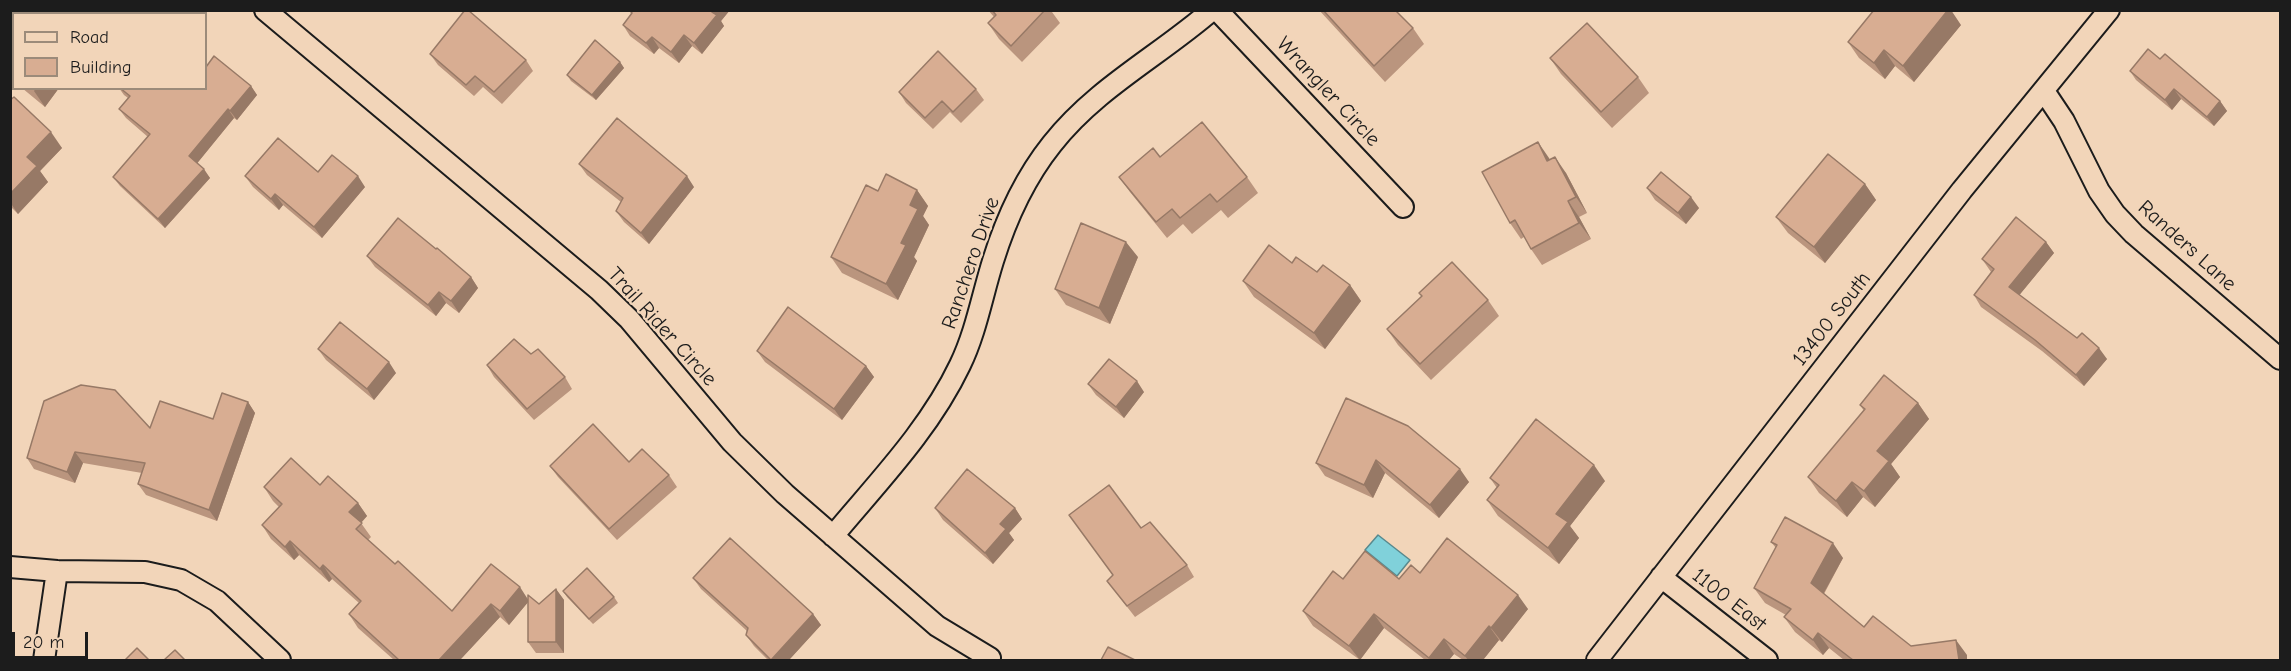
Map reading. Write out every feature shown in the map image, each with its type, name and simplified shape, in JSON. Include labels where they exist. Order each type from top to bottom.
[{"type":"street","name":"Trail Rider Circle","points":[[265,10],[599,290],[636,327],[732,442],[785,494],[937,626],[990,658]]},
{"type":"street","name":"Ranchero Drive","points":[[833,536],[910,446],[936,409],[960,364],[978,320],[1007,220],[1027,180],[1052,144],[1082,111],[1115,82],[1212,10]]},
{"type":"street","name":"Wrangler Circle","points":[[1217,10],[1403,207]]},
{"type":"street","name":"13400 South","points":[[1597,660],[1962,190],[2109,10]]},
{"type":"street","name":"Randers Lane","points":[[2044,91],[2064,121],[2099,191],[2115,214],[2134,234],[2280,359]]},
{"type":"street","points":[[10,567],[57,571],[145,572],[181,580],[217,601],[280,660]]},
{"type":"street","points":[[44,660],[57,571]]},
{"type":"street","name":"1100 East","points":[[1661,577],[1767,660]]},
{"type":"water","points":[[1378,535],[1410,560],[1397,576],[1365,550]]},
{"type":"building","points":[[465,10],[468,10],[526,60],[494,92],[475,76],[466,85],[430,54]]},
{"type":"building","points":[[630,10],[713,10],[712,12],[717,15],[694,43],[684,35],[671,52],[652,37],[646,43],[623,25],[632,13]]},
{"type":"building","points":[[992,10],[1045,10],[1011,46],[988,23],[996,15]]},
{"type":"building","points":[[1323,10],[1395,10],[1413,28],[1374,66]]},
{"type":"building","points":[[1874,10],[1948,10],[1903,66],[1884,50],[1874,63],[1848,42]]},
{"type":"building","points":[[1587,23],[1638,77],[1601,112],[1550,58]]},
{"type":"building","points":[[10,33],[12,34],[12,74],[10,73]]},
{"type":"building","points":[[595,40],[620,62],[592,95],[567,75]]},
{"type":"building","points":[[2148,49],[2160,59],[2165,54],[2220,101],[2207,117],[2174,89],[2165,100],[2130,71]]},
{"type":"building","points":[[938,51],[976,89],[953,112],[942,101],[925,118],[899,92]]},
{"type":"building","points":[[214,56],[251,86],[230,111],[228,109],[189,156],[204,169],[158,219],[113,177],[150,134],[119,109],[130,96],[122,90],[207,90],[207,66]]},
{"type":"building","points":[[14,97],[51,132],[27,157],[37,166],[10,194],[10,100]]},
{"type":"building","points":[[617,118],[687,176],[641,233],[616,211],[623,198],[579,164]]},
{"type":"building","points":[[1202,122],[1247,177],[1217,202],[1210,194],[1180,218],[1172,209],[1156,222],[1119,177],[1153,148],[1160,157]]},
{"type":"building","points":[[278,138],[318,172],[332,155],[358,176],[314,227],[275,194],[271,199],[245,176]]},
{"type":"building","points":[[1538,142],[1547,161],[1555,157],[1576,197],[1568,201],[1579,223],[1531,249],[1515,220],[1510,223],[1482,172]]},
{"type":"building","points":[[1828,154],[1865,184],[1814,247],[1776,217]]},
{"type":"building","points":[[1661,172],[1691,197],[1678,213],[1647,188]]},
{"type":"building","points":[[886,174],[917,190],[910,205],[918,209],[901,243],[906,245],[886,284],[831,257],[866,185],[878,191]]},
{"type":"building","points":[[2016,217],[2046,242],[2009,287],[2077,338],[2082,333],[2099,348],[2076,375],[2035,340],[1974,295],[1994,269],[1982,259]]},
{"type":"building","points":[[398,218],[471,277],[451,301],[439,292],[428,305],[367,256]]},
{"type":"building","points":[[1081,223],[1126,242],[1099,308],[1055,289]]},
{"type":"building","points":[[1269,245],[1292,263],[1296,257],[1317,272],[1323,265],[1350,285],[1314,333],[1243,281]]},
{"type":"building","points":[[1452,262],[1488,300],[1420,364],[1387,329],[1422,296],[1419,293]]},
{"type":"building","points":[[788,307],[866,366],[834,409],[757,351]]},
{"type":"building","points":[[340,322],[389,362],[367,389],[318,349]]},
{"type":"building","points":[[514,339],[531,354],[538,349],[565,377],[527,409],[487,365]]},
{"type":"building","points":[[1109,359],[1137,381],[1116,407],[1088,384]]},
{"type":"building","points":[[1884,375],[1918,403],[1877,451],[1889,461],[1864,491],[1852,482],[1836,501],[1808,477],[1865,409],[1860,405]]},
{"type":"building","points":[[81,385],[115,390],[150,428],[160,401],[213,419],[222,393],[248,402],[209,510],[138,484],[145,463],[75,452],[67,472],[27,458],[44,401]]},
{"type":"building","points":[[1346,398],[1408,426],[1460,469],[1430,505],[1376,460],[1364,485],[1316,463]]},
{"type":"building","points":[[1536,419],[1594,465],[1556,514],[1568,522],[1548,548],[1487,500],[1499,485],[1490,478]]},
{"type":"building","points":[[593,424],[629,462],[642,449],[669,475],[609,529],[550,466]]},
{"type":"building","points":[[291,458],[320,485],[328,476],[358,503],[349,512],[362,523],[356,529],[395,564],[398,561],[452,611],[491,564],[520,587],[500,611],[491,604],[439,660],[399,660],[349,614],[361,601],[323,565],[320,569],[290,541],[285,547],[262,525],[282,504],[264,487]]},
{"type":"building","points":[[967,469],[1015,508],[1000,524],[1006,529],[985,553],[935,508]]},
{"type":"building","points":[[1109,485],[1141,528],[1150,522],[1187,565],[1127,606],[1107,581],[1113,575],[1069,515]]},
{"type":"building","points":[[1785,517],[1833,543],[1811,583],[1864,627],[1873,616],[1911,646],[1956,640],[1959,660],[1853,660],[1818,633],[1813,640],[1784,617],[1791,609],[1754,588],[1777,545],[1771,542]]},
{"type":"building","points":[[730,538],[813,614],[771,660],[746,635],[748,628],[693,578]]},
{"type":"building","points":[[1447,538],[1518,595],[1465,656],[1444,639],[1429,658],[1374,614],[1349,646],[1303,611],[1333,571],[1343,579],[1365,551],[1399,579],[1411,565],[1420,573]]},
{"type":"building","points":[[587,568],[614,597],[589,619],[563,591]]},
{"type":"building","points":[[556,589],[556,642],[528,642],[528,595],[539,604]]},
{"type":"building","points":[[1108,647],[1135,660],[1101,660]]},
{"type":"building","points":[[137,648],[149,660],[125,660]]},
{"type":"building","points":[[175,650],[185,660],[164,660]]}]
